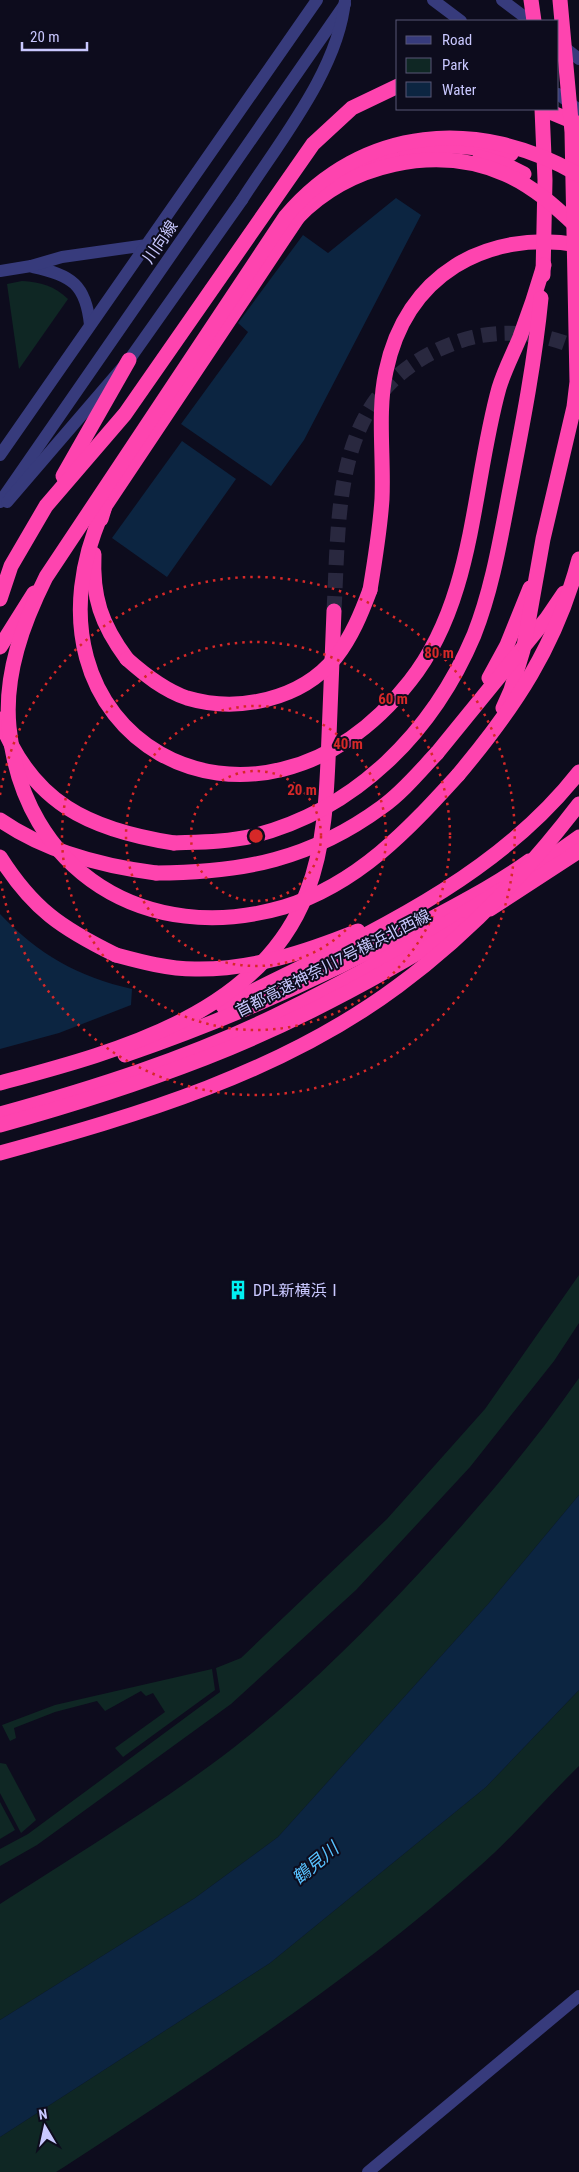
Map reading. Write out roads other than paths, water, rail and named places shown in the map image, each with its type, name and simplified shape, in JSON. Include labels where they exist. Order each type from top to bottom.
[{"type":"highway","points":[[532,0],[534,20]]},
{"type":"highway","points":[[437,753],[487,681],[507,645],[522,611],[543,539],[574,407],[577,382],[572,132],[560,0]]},
{"type":"highway","points":[[46,506],[125,414],[313,144],[352,108],[396,87]]},
{"type":"highway","points":[[0,719],[10,747],[27,772],[48,794],[75,812],[104,827],[137,837],[174,843],[212,842],[251,836],[291,824],[328,807],[358,787],[388,763],[414,735],[437,703],[474,634],[497,555],[526,407],[544,265],[545,180],[542,110]]},
{"type":"highway","points":[[544,110],[579,124]]},
{"type":"highway","points":[[0,647],[290,218],[315,186],[338,168],[367,154],[412,141],[462,139],[495,143],[531,152],[579,175]]},
{"type":"highway","points":[[290,218],[320,192],[355,167],[377,158],[414,148],[446,146],[495,151],[547,168],[579,185]]},
{"type":"highway","points":[[544,265],[529,314],[500,386],[467,544],[444,622],[412,679],[391,704],[346,743],[320,758],[290,769],[259,775],[228,776],[198,770],[172,761],[150,748],[129,731],[113,711],[92,675],[82,641],[79,618],[82,573],[95,528],[105,506],[290,218],[317,190],[352,170],[407,155],[444,152],[478,156],[510,167],[538,184],[579,217]]},
{"type":"highway","points":[[290,218],[355,177],[408,162],[444,160],[477,165],[506,175],[550,203],[579,229]]},
{"type":"highway","points":[[105,506],[94,550],[93,574],[96,597],[102,619],[113,640],[127,659],[164,688],[186,697],[209,703],[232,705],[278,697],[300,686],[319,673],[335,658],[359,620],[370,590],[382,499],[386,372],[391,349],[414,305],[430,286],[451,269],[474,255],[501,246],[528,241],[556,241],[579,245]]},
{"type":"highway","points":[[0,599],[11,566],[130,360]]},
{"type":"highway","points":[[458,775],[490,731],[511,690],[524,646],[543,539]]},
{"type":"highway","points":[[46,577],[30,608],[17,648],[10,687],[9,725],[14,763],[42,828],[62,855],[90,880],[122,899],[160,913],[202,919],[244,916],[285,906],[324,891],[356,873],[386,850],[415,822],[458,775],[504,718],[539,663],[564,610],[579,558]]},
{"type":"highway","points":[[0,820],[41,843],[80,858],[114,868],[156,873],[196,873],[238,869],[276,860],[316,846],[351,828],[384,806],[437,753],[562,596],[579,558]]},
{"type":"highway","points":[[0,1083],[56,1068],[122,1046],[175,1023],[216,1002],[243,983],[280,945],[295,920],[308,891],[315,866],[322,825],[327,783],[334,611]]},
{"type":"highway","points":[[0,857],[18,886],[47,914],[82,938],[116,954],[154,965],[194,970],[236,967],[315,948],[358,931],[402,910],[486,853],[527,818],[579,760]]},
{"type":"highway","points":[[128,1054],[379,928],[471,873],[517,838],[560,796],[579,772]]},
{"type":"highway","points":[[0,1153],[81,1131],[165,1104],[235,1077],[350,1018],[399,986],[505,893],[579,804]]},
{"type":"highway","name":"首都高速神奈川7号横浜北西線","points":[[0,1094],[58,1078],[128,1054],[300,985],[387,943],[521,867],[579,825]]},
{"type":"highway","name":"首都高速神奈川7号横浜北西線","points":[[0,1114],[130,1074],[275,1016],[404,949],[526,875],[579,837]]},
{"type":"highway","points":[[0,1126],[135,1084],[206,1057],[280,1025],[411,958],[579,852]]},
{"type":"street","name":"川向線","points":[[0,454],[317,0]]},
{"type":"street","name":"川向線","points":[[0,502],[346,0]]},
{"type":"street","points":[[0,510],[28,480],[65,434],[130,360],[242,200],[317,84],[335,48],[343,22],[346,0]]},
{"type":"street","points":[[433,0],[460,20]]},
{"type":"street","points":[[502,0],[529,20]]},
{"type":"street","points":[[559,44],[579,59]]},
{"type":"street","points":[[559,95],[579,110]]},
{"type":"street","points":[[0,271],[31,266],[62,257],[147,245]]},
{"type":"street","points":[[31,266],[62,274],[75,284],[85,295],[90,325]]},
{"type":"street","points":[[368,2172],[579,1996]]},
{"type":"water","points":[[396,198],[421,215],[304,440],[271,486],[181,424],[248,332],[238,323],[303,235],[328,253]]},
{"type":"water","points":[[182,441],[236,479],[167,577],[112,538]]},
{"type":"water","points":[[0,914],[29,941],[60,962],[94,978],[132,989],[131,1005],[59,1033],[0,1049]]},
{"type":"water","name":"鶴見川","points":[[579,1495],[579,1690],[486,1787],[270,1963],[0,2137],[0,2020],[195,1898],[278,1837],[489,1603]]},
{"type":"tunnel","points":[[334,611],[338,529],[343,489],[351,452],[365,418],[386,388],[416,362],[457,342],[472,338],[503,333],[534,335],[550,338],[579,349]]},
{"type":"place","name":"DPL新横浜Ⅰ","points":[[238,1290]]}]
